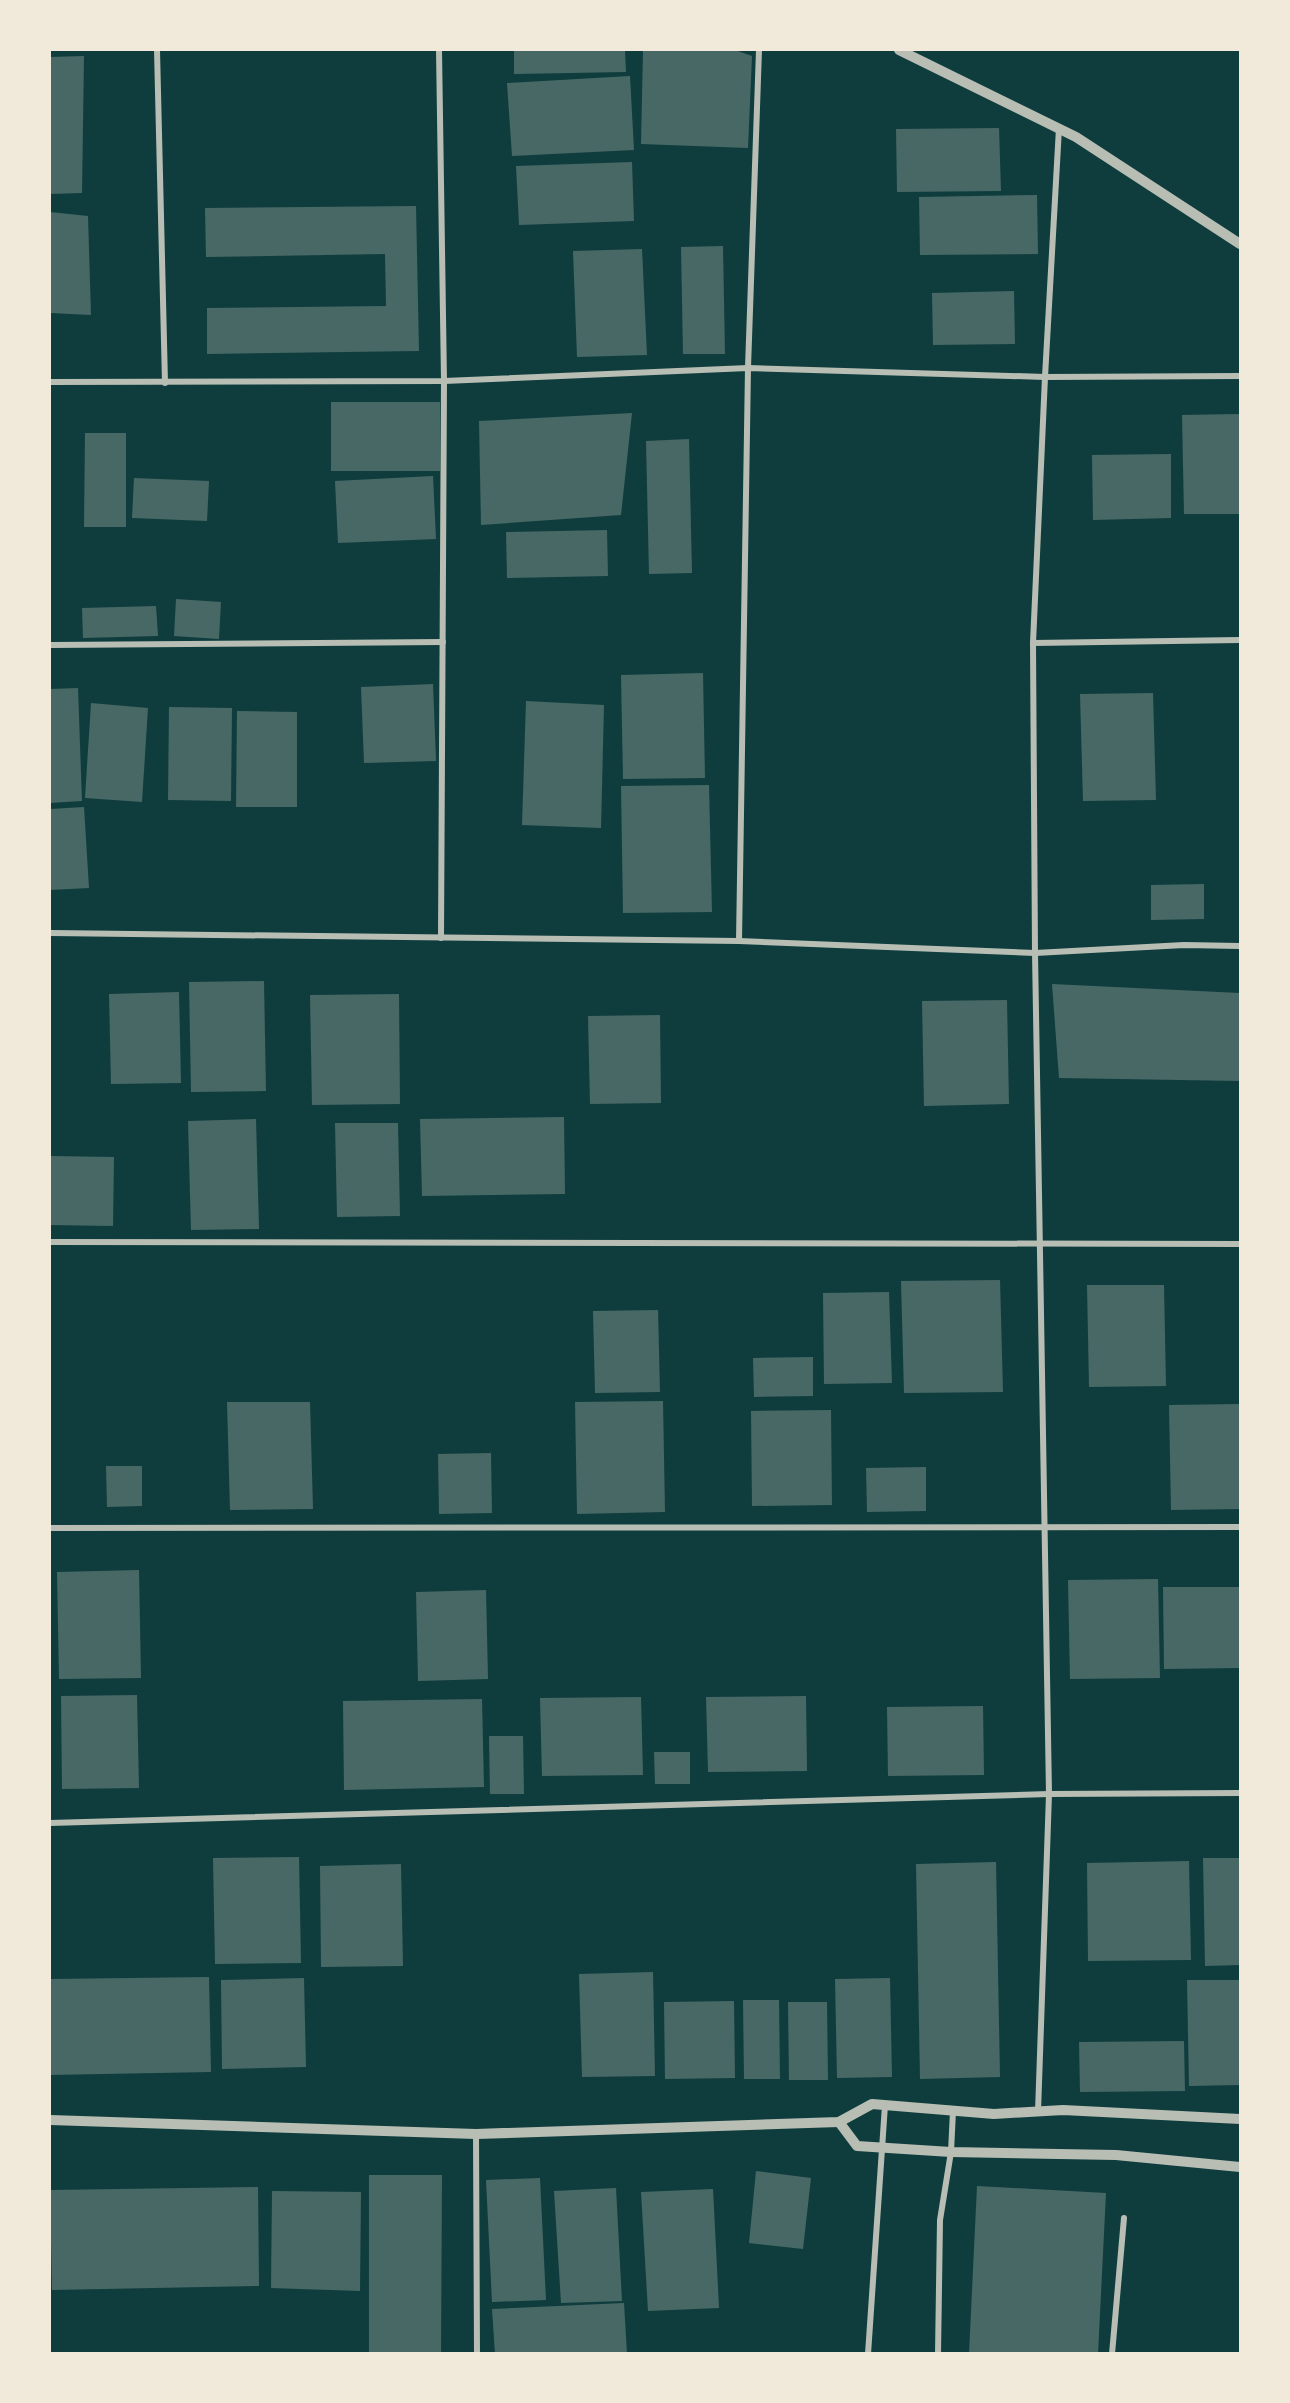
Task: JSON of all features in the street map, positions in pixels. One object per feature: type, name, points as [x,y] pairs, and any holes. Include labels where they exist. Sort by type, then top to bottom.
[{"type":"street","points":[[157,50],[165,383]]},
{"type":"street","points":[[439,50],[444,381],[441,938]]},
{"type":"street","points":[[739,941],[747,368],[759,50]]},
{"type":"street","points":[[899,50],[1059,127],[1240,244]]},
{"type":"street","points":[[1038,2112],[1044,2008],[1049,1794],[1035,953],[1033,643],[1059,127]]},
{"type":"street","points":[[50,382],[444,381],[747,368],[1045,377],[1240,376]]},
{"type":"street","points":[[1033,643],[1240,639]]},
{"type":"street","points":[[50,645],[443,642]]},
{"type":"street","points":[[50,933],[739,941],[1035,953],[1184,945],[1240,946]]},
{"type":"street","points":[[50,1242],[1240,1244]]},
{"type":"street","points":[[50,1528],[1240,1527]]},
{"type":"street","points":[[50,1823],[1049,1794],[1240,1792]]},
{"type":"street","points":[[50,2120],[476,2134],[839,2122],[872,2104],[994,2114],[1063,2110],[1240,2120]]},
{"type":"street","points":[[868,2354],[885,2105]]},
{"type":"street","points":[[938,2354],[940,2220],[951,2152],[953,2111]]},
{"type":"street","points":[[839,2122],[857,2146],[951,2152],[1116,2155],[1240,2167]]},
{"type":"street","points":[[476,2134],[477,2354]]},
{"type":"street","points":[[1112,2354],[1124,2218]]},
{"type":"building","points":[[514,50],[625,50],[626,72],[514,74]]},
{"type":"building","points":[[643,50],[735,50],[752,56],[748,148],[641,144]]},
{"type":"building","points":[[84,56],[82,193],[50,194],[50,57]]},
{"type":"building","points":[[630,76],[634,150],[512,156],[507,83]]},
{"type":"building","points":[[999,128],[1001,191],[897,192],[896,129]]},
{"type":"building","points":[[632,162],[634,221],[519,225],[516,166]]},
{"type":"building","points":[[1037,195],[1038,254],[920,255],[919,197]]},
{"type":"building","points":[[416,206],[419,351],[207,354],[207,308],[386,306],[385,254],[206,257],[205,208]]},
{"type":"building","points":[[50,212],[88,216],[91,315],[50,313]]},
{"type":"building","points":[[723,246],[725,354],[683,354],[681,247]]},
{"type":"building","points":[[642,249],[647,355],[577,357],[573,251]]},
{"type":"building","points":[[1014,291],[1015,344],[933,345],[932,293]]},
{"type":"building","points":[[331,402],[440,402],[440,471],[331,471]]},
{"type":"building","points":[[632,413],[621,515],[481,525],[479,421]]},
{"type":"building","points":[[1240,414],[1240,514],[1184,514],[1182,415]]},
{"type":"building","points":[[85,433],[126,433],[126,527],[84,527]]},
{"type":"building","points":[[689,439],[692,573],[649,574],[646,441]]},
{"type":"building","points":[[1171,454],[1171,518],[1093,520],[1092,455]]},
{"type":"building","points":[[433,476],[436,539],[338,543],[335,481]]},
{"type":"building","points":[[134,478],[209,481],[207,521],[132,518]]},
{"type":"building","points":[[607,530],[608,576],[507,578],[506,532]]},
{"type":"building","points":[[176,599],[221,602],[219,639],[174,636]]},
{"type":"building","points":[[156,606],[158,636],[83,638],[82,608]]},
{"type":"building","points":[[703,673],[705,778],[623,779],[621,675]]},
{"type":"building","points":[[433,684],[436,761],[364,763],[361,687]]},
{"type":"building","points":[[78,688],[82,801],[50,803],[50,689]]},
{"type":"building","points":[[1153,693],[1156,800],[1083,801],[1080,694]]},
{"type":"building","points":[[526,701],[604,705],[601,828],[522,825]]},
{"type":"building","points":[[91,703],[148,708],[142,802],[85,798]]},
{"type":"building","points":[[169,707],[232,708],[231,801],[168,800]]},
{"type":"building","points":[[237,711],[297,712],[297,807],[236,807]]},
{"type":"building","points":[[709,785],[712,912],[623,913],[621,786]]},
{"type":"building","points":[[84,807],[89,888],[50,890],[50,809]]},
{"type":"building","points":[[1204,884],[1204,919],[1151,920],[1151,885]]},
{"type":"building","points":[[264,981],[266,1091],[191,1092],[189,982]]},
{"type":"building","points":[[1052,984],[1240,993],[1240,1081],[1059,1078]]},
{"type":"building","points":[[179,992],[181,1083],[111,1084],[109,994]]},
{"type":"building","points":[[399,994],[400,1104],[312,1105],[310,995]]},
{"type":"building","points":[[1007,1000],[1009,1104],[924,1106],[922,1001]]},
{"type":"building","points":[[660,1015],[661,1103],[590,1104],[588,1016]]},
{"type":"building","points":[[564,1117],[565,1194],[422,1196],[420,1119]]},
{"type":"building","points":[[256,1119],[259,1229],[191,1230],[188,1121]]},
{"type":"building","points":[[335,1123],[398,1123],[400,1216],[337,1217]]},
{"type":"building","points":[[50,1156],[114,1157],[113,1226],[50,1225]]},
{"type":"building","points":[[1000,1280],[1003,1392],[904,1393],[901,1281]]},
{"type":"building","points":[[1087,1285],[1164,1285],[1166,1386],[1089,1387]]},
{"type":"building","points":[[889,1292],[892,1383],[824,1384],[823,1293]]},
{"type":"building","points":[[658,1310],[660,1392],[595,1393],[593,1311]]},
{"type":"building","points":[[813,1357],[813,1396],[754,1397],[753,1358]]},
{"type":"building","points":[[663,1401],[665,1512],[577,1514],[575,1402]]},
{"type":"building","points":[[227,1402],[310,1402],[313,1509],[230,1510]]},
{"type":"building","points":[[1240,1404],[1240,1509],[1171,1510],[1169,1405]]},
{"type":"building","points":[[831,1410],[832,1505],[752,1506],[751,1411]]},
{"type":"building","points":[[491,1453],[492,1513],[439,1514],[438,1454]]},
{"type":"building","points":[[106,1466],[142,1466],[142,1506],[107,1507]]},
{"type":"building","points":[[926,1467],[926,1511],[867,1512],[866,1468]]},
{"type":"building","points":[[139,1570],[141,1678],[59,1679],[57,1572]]},
{"type":"building","points":[[1158,1579],[1160,1678],[1070,1679],[1068,1580]]},
{"type":"building","points":[[1163,1587],[1240,1587],[1240,1668],[1164,1669]]},
{"type":"building","points":[[486,1590],[488,1679],[418,1681],[416,1592]]},
{"type":"building","points":[[137,1695],[139,1788],[62,1789],[61,1696]]},
{"type":"building","points":[[806,1696],[807,1771],[708,1772],[706,1697]]},
{"type":"building","points":[[641,1697],[643,1775],[542,1776],[540,1698]]},
{"type":"building","points":[[482,1699],[484,1787],[344,1790],[343,1701]]},
{"type":"building","points":[[983,1706],[984,1775],[888,1776],[887,1707]]},
{"type":"building","points":[[489,1736],[523,1736],[524,1794],[490,1794]]},
{"type":"building","points":[[654,1752],[690,1752],[690,1784],[655,1784]]},
{"type":"building","points":[[299,1857],[301,1963],[215,1964],[213,1858]]},
{"type":"building","points":[[1203,1858],[1240,1858],[1240,1965],[1205,1966]]},
{"type":"building","points":[[1189,1861],[1191,1960],[1088,1961],[1087,1863]]},
{"type":"building","points":[[996,1862],[1000,2077],[920,2079],[916,1864]]},
{"type":"building","points":[[401,1864],[403,1966],[321,1967],[320,1866]]},
{"type":"building","points":[[653,1972],[655,2076],[582,2077],[579,1974]]},
{"type":"building","points":[[209,1977],[211,2072],[50,2075],[50,1979]]},
{"type":"building","points":[[304,1978],[306,2067],[222,2069],[221,1980]]},
{"type":"building","points":[[890,1978],[892,2077],[837,2078],[835,1979]]},
{"type":"building","points":[[1187,1980],[1240,1980],[1240,2085],[1189,2086]]},
{"type":"building","points":[[743,2000],[779,2000],[780,2079],[744,2079]]},
{"type":"building","points":[[734,2001],[735,2078],[665,2079],[664,2002]]},
{"type":"building","points":[[788,2002],[827,2002],[828,2080],[789,2080]]},
{"type":"building","points":[[1184,2041],[1185,2091],[1080,2092],[1079,2042]]},
{"type":"building","points":[[756,2171],[811,2178],[803,2249],[749,2243]]},
{"type":"building","points":[[369,2175],[442,2175],[441,2354],[369,2354]]},
{"type":"building","points":[[540,2178],[546,2300],[492,2302],[486,2180]]},
{"type":"building","points":[[977,2186],[1106,2193],[1098,2354],[969,2354]]},
{"type":"building","points":[[258,2187],[259,2286],[52,2290],[50,2190]]},
{"type":"building","points":[[616,2188],[622,2301],[561,2303],[554,2191]]},
{"type":"building","points":[[713,2189],[719,2308],[648,2311],[641,2192]]},
{"type":"building","points":[[272,2191],[361,2192],[360,2291],[271,2288]]},
{"type":"building","points":[[624,2303],[627,2354],[495,2354],[492,2309]]}]
